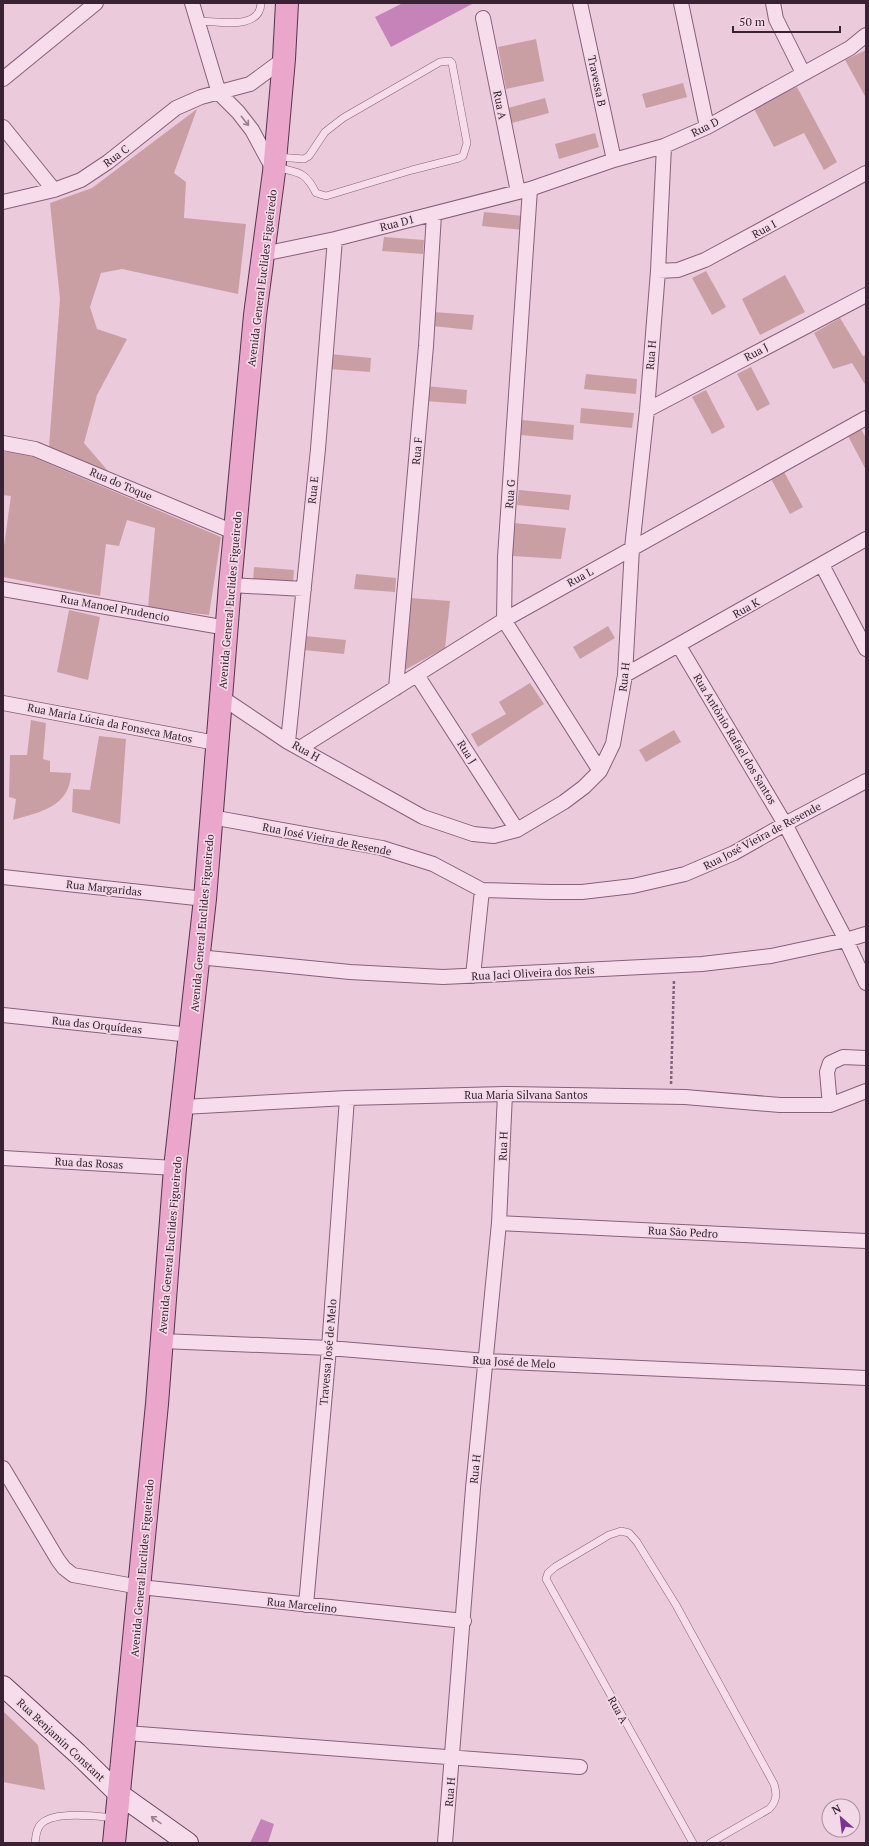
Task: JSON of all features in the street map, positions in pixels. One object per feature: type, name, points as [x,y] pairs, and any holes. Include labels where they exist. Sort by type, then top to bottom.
[{"type":"main road","name":"Avenida General Euclides Figueiredo","points":[[114,1843],[140,1587],[176,1168],[205,899],[216,743],[255,315],[274,165],[284,59],[287,3]]},
{"type":"street","points":[[3,79],[96,3]]},
{"type":"street","points":[[192,3],[219,92],[238,112],[252,130],[274,165]]},
{"type":"street","name":"Travessa B","points":[[580,3],[614,160]]},
{"type":"street","points":[[681,3],[707,127]]},
{"type":"street","points":[[773,3],[776,19],[803,73]]},
{"type":"street","name":"Rua A","points":[[483,18],[524,190]]},
{"type":"street","name":"Rua D","points":[[524,190],[614,160],[664,146],[707,127],[850,48],[866,35]]},
{"type":"street","name":"Rua C","points":[[3,202],[54,190],[81,180],[93,173],[176,108],[201,97],[254,82],[284,59]]},
{"type":"street","points":[[3,127],[54,190]]},
{"type":"street","name":"Rua H","points":[[221,697],[294,745],[423,817],[473,834],[485,836],[506,834],[517,830],[564,802],[584,787],[600,771],[613,744],[625,675],[632,548],[647,410],[658,271],[664,146]]},
{"type":"street","name":"Rua I","points":[[658,271],[678,270],[705,260],[866,173]]},
{"type":"street","name":"Rua D1","points":[[263,254],[335,239],[524,190]]},
{"type":"street","name":"Rua G","points":[[504,620],[505,557],[524,190]]},
{"type":"street","name":"Rua F","points":[[396,688],[426,346],[434,214]]},
{"type":"street","name":"Rua E","points":[[294,745],[304,589],[318,449],[335,239]]},
{"type":"street","name":"Rua J","points":[[647,410],[866,294]]},
{"type":"street","name":"Rua L","points":[[294,745],[396,688],[504,620],[866,418]]},
{"type":"street","name":"Rua do Toque","points":[[3,443],[36,449],[236,533]]},
{"type":"street","name":"Rua K","points":[[625,675],[679,646],[866,539]]},
{"type":"street","points":[[822,565],[866,649]]},
{"type":"street","points":[[230,585],[304,589]]},
{"type":"street","name":"Rua Manoel Prudencio","points":[[3,589],[227,628]]},
{"type":"street","points":[[504,620],[600,771]]},
{"type":"street","name":"Rua Antônio Rafael dos Santos","points":[[679,646],[785,824],[846,940],[866,983]]},
{"type":"street","name":"Rua J","points":[[417,675],[517,830]]},
{"type":"street","name":"Rua Maria Lúcia da Fonseca Matos","points":[[3,703],[216,743]]},
{"type":"street","name":"Rua José Vieira de Resende","points":[[211,817],[382,848],[432,864],[482,890],[582,892],[660,881],[685,874],[716,862],[866,782]]},
{"type":"street","name":"Rua Margaridas","points":[[3,877],[205,899]]},
{"type":"street","points":[[473,976],[482,890]]},
{"type":"street","name":"Rua Jaci Oliveira dos Reis","points":[[198,957],[350,972],[443,977],[473,976],[675,966],[771,956],[846,940],[866,934]]},
{"type":"street","name":"Rua das Orquídeas","points":[[3,1015],[191,1035]]},
{"type":"street","points":[[830,1105],[827,1072],[830,1063],[843,1057],[866,1058]]},
{"type":"street","name":"Rua Maria Silvana Santos","points":[[183,1107],[347,1098],[505,1094],[670,1097],[780,1105],[830,1105],[866,1091]]},
{"type":"street","name":"Rua H","points":[[445,1843],[464,1621],[473,1488],[500,1223],[505,1094]]},
{"type":"street","name":"Travessa José de Melo","points":[[306,1605],[329,1348],[347,1098]]},
{"type":"street","name":"Rua das Rosas","points":[[3,1158],[176,1168]]},
{"type":"street","name":"Rua São Pedro","points":[[500,1223],[866,1242]]},
{"type":"street","name":"Rua José de Melo","points":[[162,1341],[329,1348],[486,1361],[866,1378]]},
{"type":"street","name":"Rua Marcelino","points":[[3,1468],[64,1568],[73,1575],[140,1587],[464,1621]]},
{"type":"street","name":"Rua Benjamin Constant","points":[[3,1686],[78,1753],[119,1794],[188,1843]]},
{"type":"street","points":[[126,1733],[580,1767]]},
{"type":"lane","points":[[198,21],[244,22],[252,20],[261,11],[261,3]]},
{"type":"lane","points":[[450,61],[452,63],[467,143],[463,156],[326,196],[316,193],[308,178],[304,175],[274,165],[304,159],[309,156],[325,132],[343,118],[440,62],[450,61]]},
{"type":"lane","name":"Rua A","points":[[693,1843],[547,1582],[546,1576],[556,1567],[609,1534],[621,1531],[632,1534],[676,1605],[774,1784],[777,1796],[774,1804],[769,1809],[710,1843]]},
{"type":"lane","points":[[35,1843],[36,1830],[48,1819],[65,1816],[117,1818]]},
{"type":"path","points":[[670,1097],[675,966]]},
{"type":"shaded area","points":[[536,39],[544,81],[506,89],[498,47]]},
{"type":"shaded area","points":[[866,50],[866,96],[865,96],[845,60]]},
{"type":"shaded area","points":[[683,83],[687,97],[646,108],[642,94]]},
{"type":"shaded area","points":[[797,87],[837,162],[824,170],[804,133],[774,147],[753,107]]},
{"type":"shaded area","points":[[545,98],[549,113],[508,124],[504,109]]},
{"type":"shaded area","points":[[197,109],[174,173],[186,182],[184,218],[246,224],[238,294],[122,269],[101,273],[90,307],[97,329],[127,339],[97,395],[84,443],[108,471],[49,447],[60,299],[50,203],[92,188]]},
{"type":"shaded area","points":[[595,133],[599,147],[559,159],[555,144]]},
{"type":"shaded area","points":[[484,212],[524,216],[523,230],[482,226]]},
{"type":"shaded area","points":[[384,237],[424,240],[423,254],[382,251]]},
{"type":"shaded area","points":[[706,271],[726,307],[712,315],[692,278]]},
{"type":"shaded area","points":[[785,275],[805,312],[760,335],[742,299]]},
{"type":"shaded area","points":[[433,312],[474,315],[472,330],[432,326]]},
{"type":"shaded area","points":[[840,318],[863,356],[866,355],[866,386],[852,363],[833,369],[814,333]]},
{"type":"shaded area","points":[[330,354],[371,358],[370,372],[329,369]]},
{"type":"shaded area","points":[[751,367],[770,404],[757,411],[737,374]]},
{"type":"shaded area","points":[[586,374],[637,379],[636,394],[584,389]]},
{"type":"shaded area","points":[[426,386],[467,390],[466,404],[425,401]]},
{"type":"shaded area","points":[[706,390],[725,427],[712,434],[692,397]]},
{"type":"shaded area","points":[[581,408],[634,413],[632,428],[580,423]]},
{"type":"shaded area","points":[[522,420],[574,425],[573,440],[521,435]]},
{"type":"shaded area","points":[[861,429],[866,438],[866,470],[848,436]]},
{"type":"shaded area","points":[[3,452],[21,452],[221,537],[209,615],[148,608],[155,528],[127,520],[119,546],[106,544],[100,596],[3,577],[3,553],[11,496],[3,495]]},
{"type":"shaded area","points":[[783,470],[803,507],[790,514],[770,477]]},
{"type":"shaded area","points":[[519,490],[571,495],[569,510],[517,505]]},
{"type":"shaded area","points":[[514,523],[566,528],[561,559],[512,556]]},
{"type":"shaded area","points":[[254,567],[294,570],[293,584],[253,581]]},
{"type":"shaded area","points":[[356,574],[396,578],[395,592],[354,589]]},
{"type":"shaded area","points":[[410,598],[450,601],[445,648],[401,672]]},
{"type":"shaded area","points":[[69,610],[100,617],[88,680],[57,672]]},
{"type":"shaded area","points":[[608,626],[615,638],[580,659],[573,647]]},
{"type":"shaded area","points":[[305,636],[346,640],[344,654],[304,650]]},
{"type":"shaded area","points":[[530,683],[544,704],[478,747],[471,734],[506,714],[499,702]]},
{"type":"shaded area","points":[[31,720],[46,723],[43,759],[50,761],[50,772],[71,773],[65,794],[59,801],[43,811],[13,820],[16,799],[9,797],[10,755],[27,755]]},
{"type":"shaded area","points":[[674,730],[681,742],[646,762],[639,750]]},
{"type":"shaded area","points":[[99,736],[126,739],[120,824],[72,812],[73,789],[90,790]]},
{"type":"shaded area","points":[[3,1711],[38,1745],[45,1790],[3,1782]]},
{"type":"building","points":[[403,3],[474,3],[391,47],[375,17]]},
{"type":"building","points":[[261,1819],[274,1824],[268,1843],[250,1843]]}]
